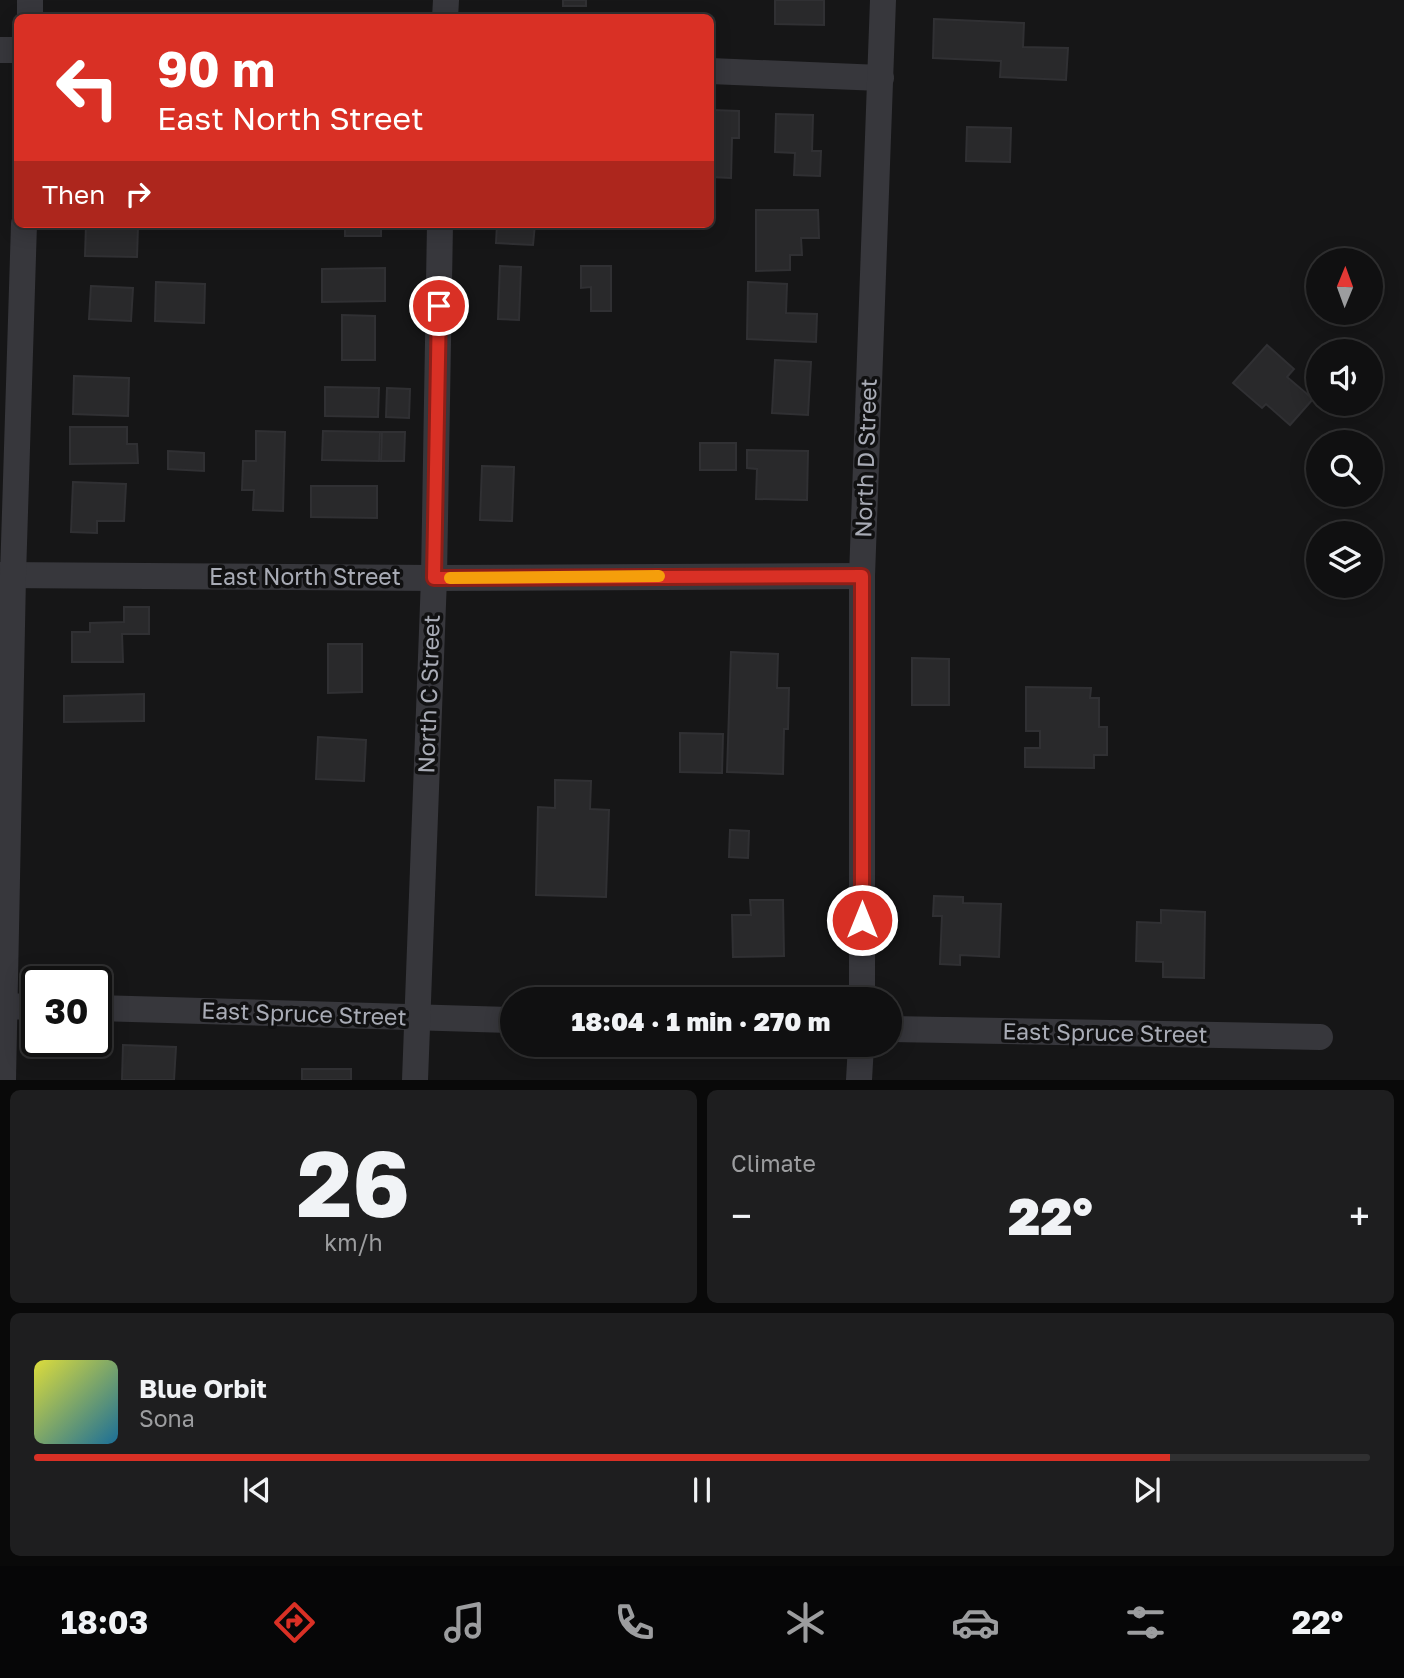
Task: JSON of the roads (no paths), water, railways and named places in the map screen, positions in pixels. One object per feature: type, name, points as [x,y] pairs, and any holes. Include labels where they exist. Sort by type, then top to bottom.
[{"type":"street","name":"North D Street","points":[[862,987],[862,576],[883,0]]},
{"type":"street","points":[[714,71],[881,78]]},
{"type":"street","points":[[3,1080],[7,575],[24,228]]},
{"type":"street","name":"North C Street","points":[[415,1080],[434,578],[440,228]]},
{"type":"street","name":"East North Street","points":[[7,575],[434,578],[862,576]]},
{"type":"street","points":[[2,1006],[21,1007]]},
{"type":"street","name":"East Spruce Street","points":[[112,1008],[500,1020]]},
{"type":"street","name":"East Spruce Street","points":[[902,1030],[1320,1037]]},
{"type":"street","points":[[859,1080],[860,1057]]}]
